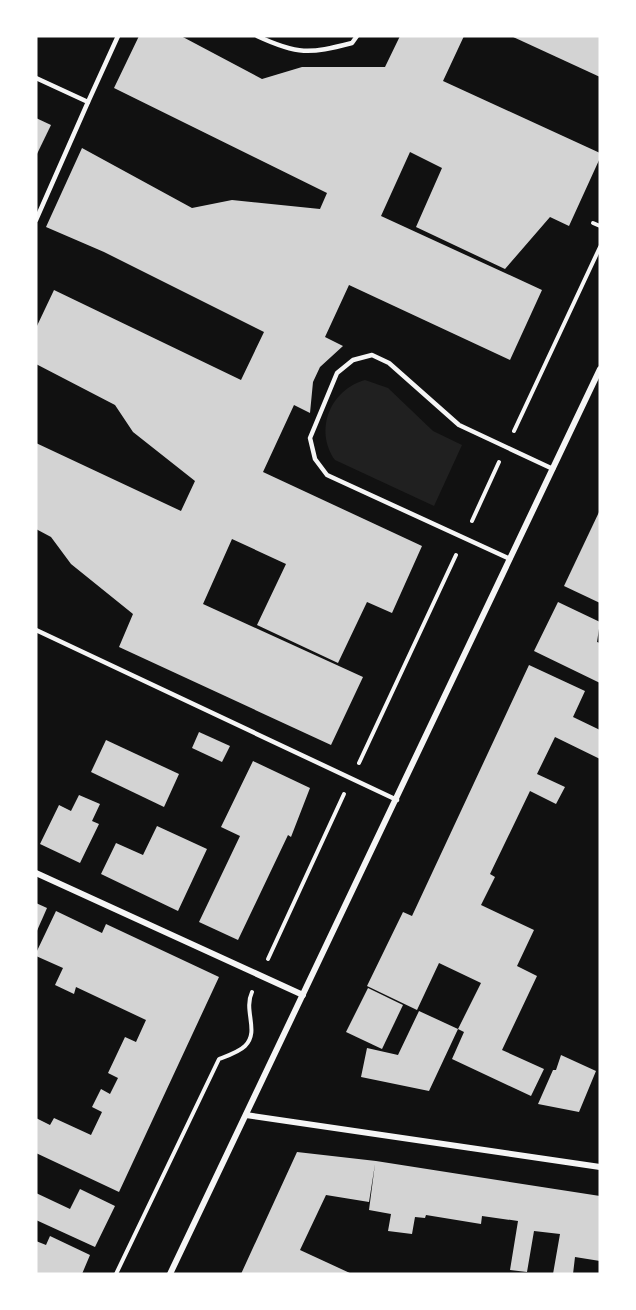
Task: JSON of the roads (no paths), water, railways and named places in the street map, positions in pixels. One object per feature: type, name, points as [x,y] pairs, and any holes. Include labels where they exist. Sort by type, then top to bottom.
[{"type":"street","points":[[170,1274],[398,800],[600,369]]},
{"type":"street","points":[[36,873],[303,995]]},
{"type":"street","points":[[246,1115],[600,1167]]},
{"type":"lane","points":[[36,220],[118,36]]},
{"type":"lane","points":[[257,36],[287,50],[316,52],[352,43],[357,36]]},
{"type":"lane","points":[[36,78],[88,102]]},
{"type":"lane","points":[[510,560],[327,476],[315,459],[310,438],[337,373],[353,360],[372,355],[389,363],[459,425],[553,469]]},
{"type":"lane","points":[[36,630],[398,800]]}]
